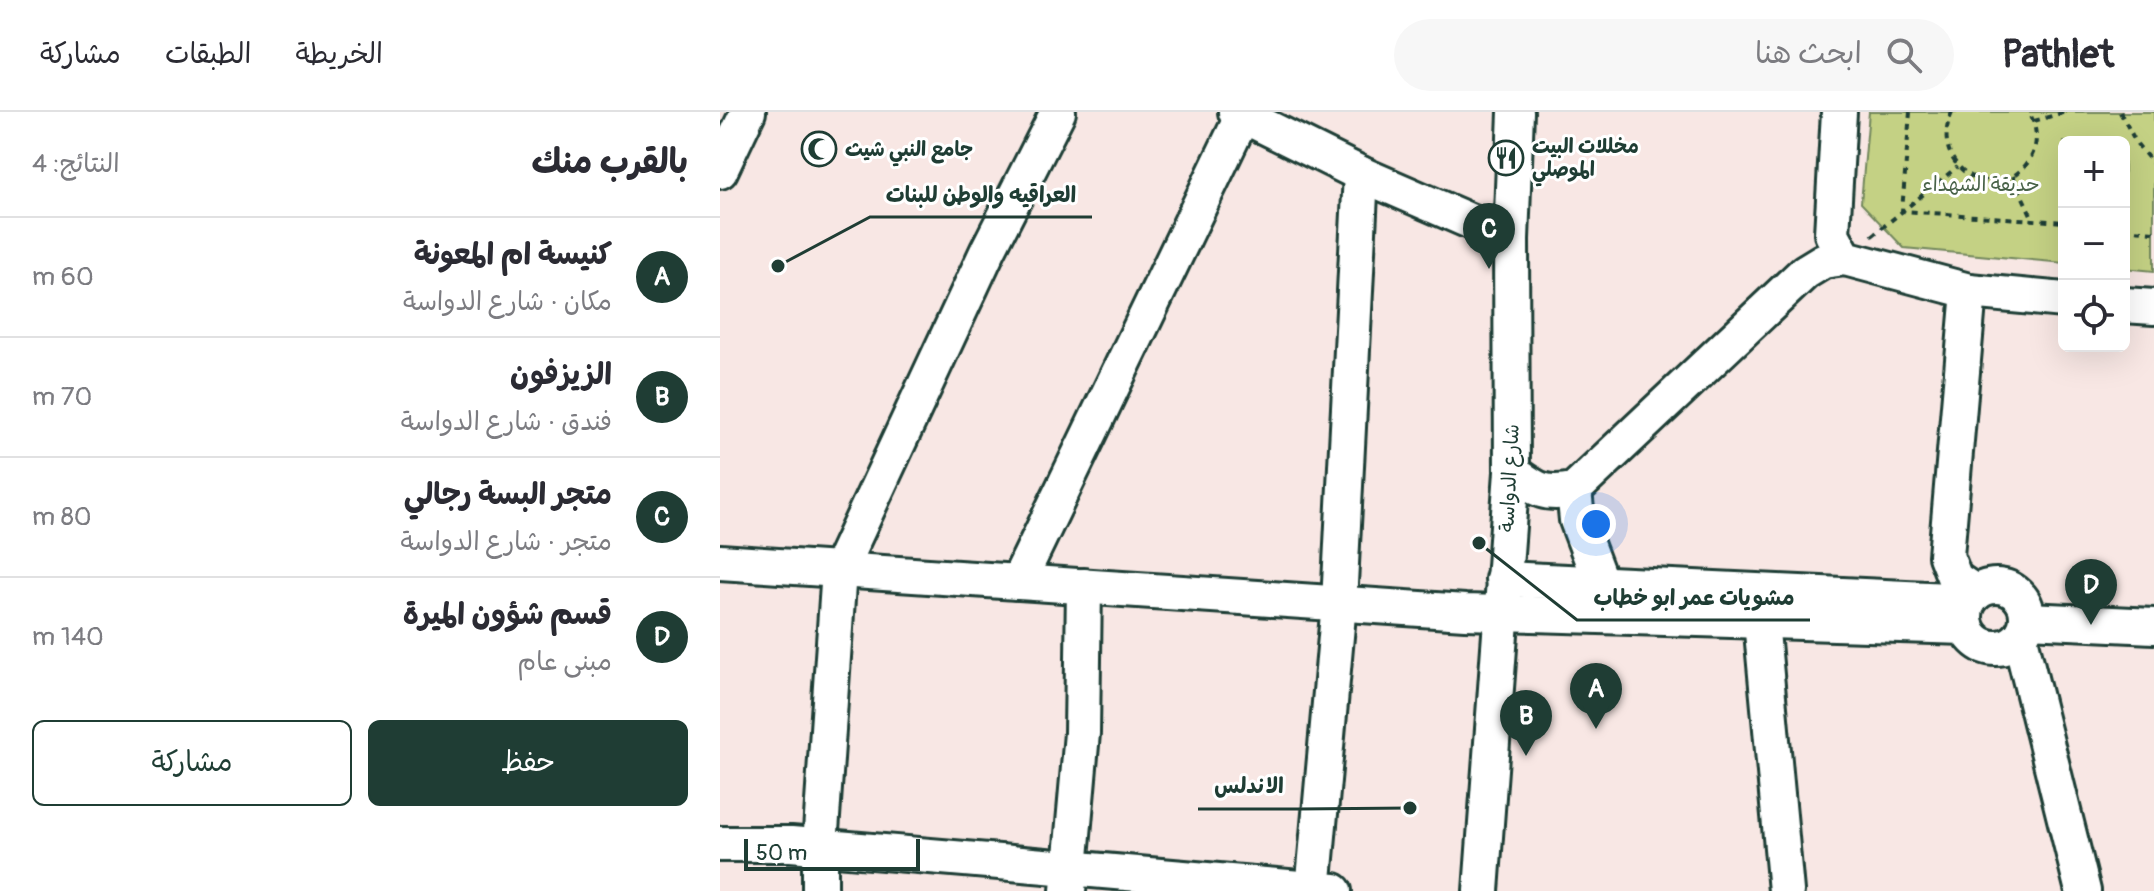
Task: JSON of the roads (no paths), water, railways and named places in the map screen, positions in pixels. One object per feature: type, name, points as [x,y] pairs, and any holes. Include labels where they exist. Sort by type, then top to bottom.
[{"type":"street","points":[[720,171],[748,112]]},
{"type":"street","points":[[820,891],[820,846],[839,570],[988,250],[1058,112]]},
{"type":"street","name":"شارع الدواسة","points":[[1487,890],[1500,613],[1512,472],[1511,239],[1516,112]]},
{"type":"street","points":[[1839,112],[1832,234],[1845,258]]},
{"type":"street","points":[[1018,582],[1240,114],[1361,174],[1511,239]]},
{"type":"street","points":[[720,844],[820,846],[1068,879],[1320,890],[1339,603],[1361,174]]},
{"type":"street","points":[[1512,472],[1539,491],[1557,493],[1574,490],[1805,272],[1823,261],[1845,258],[1969,291],[2058,299]]},
{"type":"street","points":[[1969,291],[1946,556],[1970,607],[1971,637],[1990,648],[2001,649],[2024,629],[2154,626]]},
{"type":"street","points":[[2130,305],[2154,307]]},
{"type":"street","points":[[1574,490],[1577,520],[1601,584]]},
{"type":"street","points":[[720,562],[1500,613],[1761,621],[1970,607],[1992,586],[2010,589],[2023,602],[2024,629],[2083,891]]},
{"type":"street","points":[[1503,579],[1970,607]]},
{"type":"street","points":[[1068,879],[1082,733],[1084,586]]},
{"type":"street","points":[[1761,621],[1786,891]]},
{"type":"place","name":"جامع النبي شيث","points":[[819,149]]},
{"type":"place","name":"مخللات البيت الموصلي","points":[[1506,158]]},
{"type":"place","name":"العراقيه والوطن للبنات","points":[[778,266]]},
{"type":"place","name":"متجر البسة رجالي","points":[[1489,269]]},
{"type":"place","name":"مشويات عمر ابو خطاب","points":[[1479,543]]},
{"type":"place","name":"قسم شؤون الميرة","points":[[2091,625]]},
{"type":"place","name":"كنيسة ام المعونة","points":[[1596,729]]},
{"type":"place","name":"الزيزفون","points":[[1526,756]]},
{"type":"place","name":"الاندلس","points":[[1410,808]]},
{"type":"park label","name":"حديقة الشهداء","points":[[1981,184]]}]
